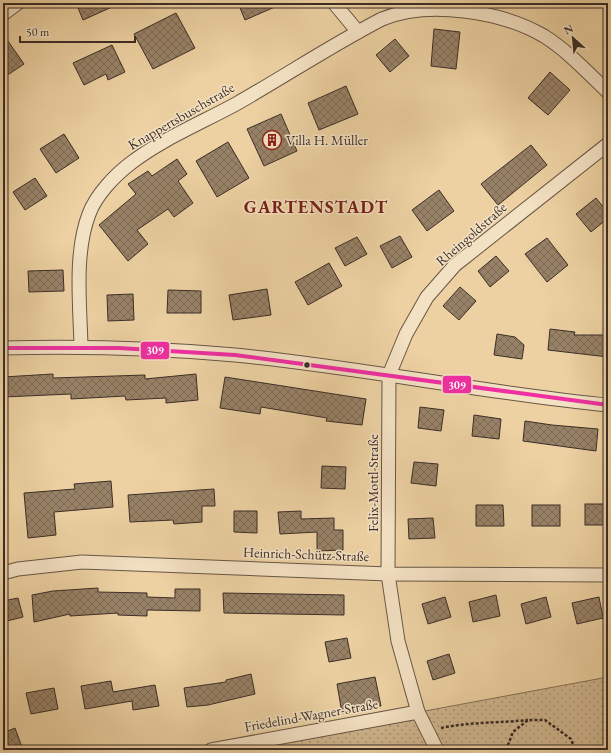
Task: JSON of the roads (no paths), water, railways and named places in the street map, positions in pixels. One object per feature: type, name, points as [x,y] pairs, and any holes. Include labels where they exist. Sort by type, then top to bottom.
[{"type":"street","points":[[3,14],[18,3]]},
{"type":"street","points":[[334,3],[358,32]]},
{"type":"street","name":"Knappertsbuschstraße","points":[[81,346],[79,282],[81,248],[89,214],[110,181],[131,163],[153,148],[236,104],[358,32],[396,13],[410,10],[446,10],[509,20],[527,27],[554,44],[608,92]]},
{"type":"street","name":"Rheingoldstraße","points":[[389,375],[406,334],[427,297],[455,265],[608,144]]},
{"type":"street","points":[[3,348],[81,346],[235,355],[389,375],[553,400],[608,405]]},
{"type":"street","name":"Felix-Mottl-Straße","points":[[389,375],[388,574],[398,641],[418,712],[436,750]]},
{"type":"street","name":"Heinrich-Schütz-Straße","points":[[3,573],[18,569],[82,562],[388,574],[608,575]]},
{"type":"street","name":"Friedelind-Wagner-Straße","points":[[211,750],[418,712]]},
{"type":"place","name":"Villa H. Müller","points":[[272,140]]},
{"type":"district","name":"GARTENSTADT","points":[[316,206]]}]
